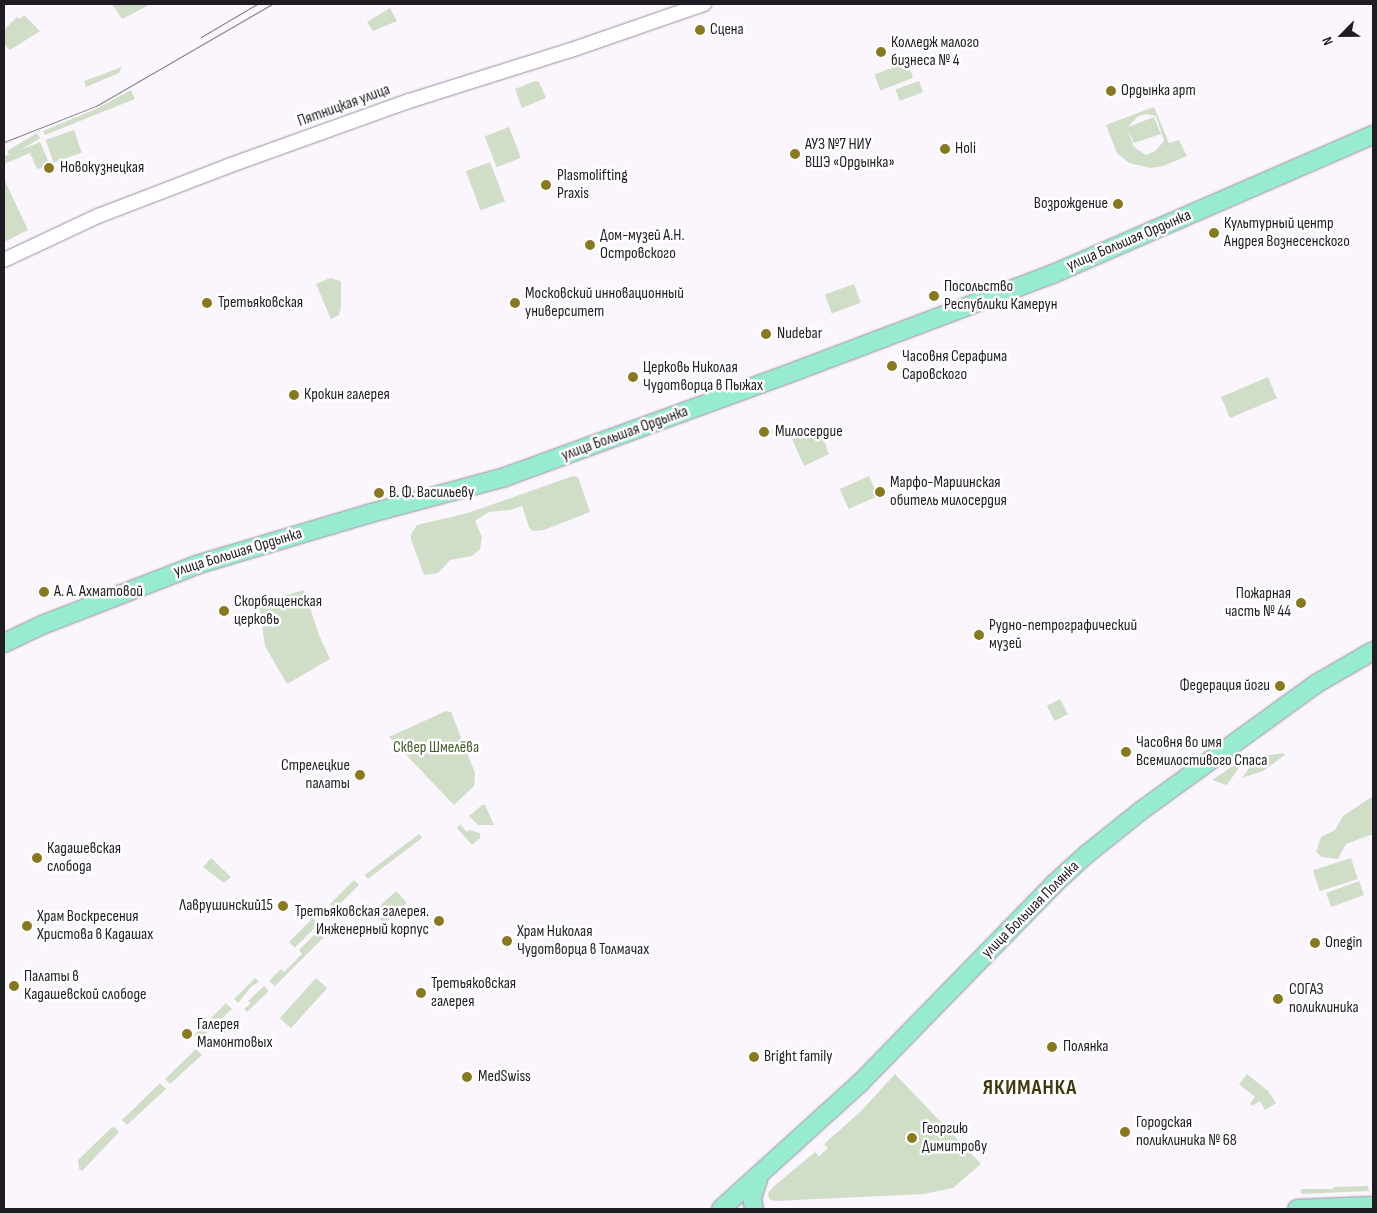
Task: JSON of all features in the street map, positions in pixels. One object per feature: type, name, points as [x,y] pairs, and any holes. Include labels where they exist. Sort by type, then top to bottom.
[{"type":"main road","name":"улица Большая Ордынка","points":[[4,642],[42,624],[199,564],[377,512],[505,478],[788,374],[1053,274],[1373,134]]},
{"type":"main road","name":"улица Большая Полянка","points":[[721,1209],[860,1083],[1054,884],[1087,854],[1142,810],[1316,684],[1373,651]]},
{"type":"main road","points":[[754,1209],[752,1198],[754,1186],[761,1172]]},
{"type":"main road","points":[[1297,1209],[1373,1206]]},
{"type":"street","name":"Пятницкая улица","points":[[4,260],[98,216],[228,166],[409,101],[568,51],[704,4]]},
{"type":"green space","points":[[112,4],[151,4],[122,19]]},
{"type":"green space","points":[[390,8],[397,21],[373,31],[367,22]]},
{"type":"green space","points":[[24,15],[40,31],[10,50],[4,44],[4,30],[17,17],[20,19]]},
{"type":"green space","points":[[907,62],[913,78],[880,90],[874,75]]},
{"type":"green space","points":[[122,67],[119,73],[86,87],[84,81]]},
{"type":"green space","points":[[535,81],[539,82],[546,98],[522,108],[515,89]]},
{"type":"green space","points":[[919,81],[923,92],[900,101],[896,90]]},
{"type":"green space","points":[[131,90],[135,99],[45,135],[43,131],[96,109]]},
{"type":"green space","points":[[1154,107],[1169,143],[1179,140],[1187,156],[1163,166],[1151,168],[1129,163],[1117,153],[1106,125]],"holes":[[[1147,114],[1156,116],[1164,141],[1155,151],[1146,155],[1134,147],[1127,128],[1134,143],[1161,134],[1154,117],[1128,127],[1138,116]]]},
{"type":"green space","points":[[509,127],[521,158],[497,167],[485,136]]},
{"type":"green space","points":[[74,130],[82,153],[53,162],[46,140]]},
{"type":"green space","points":[[37,133],[40,138],[10,156],[7,151]]},
{"type":"green space","points":[[40,142],[50,165],[37,169],[30,153],[4,164],[5,156]]},
{"type":"green space","points":[[490,162],[505,201],[481,211],[466,171]]},
{"type":"green space","points":[[4,179],[28,230],[4,242]]},
{"type":"green space","points":[[330,278],[341,281],[341,307],[339,315],[331,319],[316,284]]},
{"type":"green space","points":[[854,284],[861,303],[832,313],[825,295]]},
{"type":"green space","points":[[1268,377],[1277,398],[1230,418],[1221,397]]},
{"type":"green space","points":[[815,428],[820,430],[829,454],[804,466],[792,439]]},
{"type":"green space","points":[[573,476],[578,477],[590,512],[544,530],[533,531],[529,527],[522,506],[511,510],[489,512],[475,521],[482,537],[480,549],[472,556],[450,560],[438,573],[424,575],[411,539],[411,534],[417,525],[468,513]]},
{"type":"green space","points":[[869,476],[878,496],[849,509],[840,489]]},
{"type":"green space","points":[[304,590],[319,635],[330,659],[287,684],[265,646],[259,603]]},
{"type":"green space","points":[[1060,699],[1068,714],[1055,721],[1047,706]]},
{"type":"green space","name":"Сквер Шмелёва","points":[[446,711],[451,712],[475,773],[474,786],[454,805],[389,737]]},
{"type":"green space","points":[[1283,753],[1285,755],[1263,771],[1242,778],[1257,757]]},
{"type":"green space","points":[[1239,762],[1242,763],[1227,785],[1212,780]]},
{"type":"green space","points":[[1373,796],[1373,834],[1346,844],[1338,859],[1322,857],[1316,852],[1321,837],[1335,830],[1343,816]]},
{"type":"green space","points":[[482,805],[485,805],[494,825],[478,825],[469,816]]},
{"type":"green space","points":[[460,824],[467,832],[469,830],[480,833],[480,838],[472,845],[457,828]]},
{"type":"green space","points":[[419,834],[422,838],[368,879],[365,875]]},
{"type":"green space","points":[[211,858],[231,877],[224,883],[203,867]]},
{"type":"green space","points":[[1351,858],[1358,879],[1320,891],[1313,870]]},
{"type":"green space","points":[[354,880],[359,885],[335,909],[330,904]]},
{"type":"green space","points":[[1359,881],[1364,895],[1331,907],[1326,893]]},
{"type":"green space","points":[[396,891],[407,903],[384,924],[373,912]]},
{"type":"green space","points":[[313,918],[319,924],[295,948],[289,942]]},
{"type":"green space","points":[[318,931],[324,937],[275,986],[269,981],[281,969],[284,972],[302,954],[299,950]]},
{"type":"green space","points":[[255,978],[259,982],[252,986],[238,1003],[234,999]]},
{"type":"green space","points":[[316,978],[327,988],[291,1028],[280,1018]]},
{"type":"green space","points":[[264,986],[269,991],[247,1012],[244,1009],[251,1003],[248,1001]]},
{"type":"green space","points":[[226,1003],[232,1009],[199,1040],[194,1035]]},
{"type":"green space","points":[[196,1049],[202,1055],[170,1084],[165,1079]]},
{"type":"green space","points":[[895,1074],[981,1164],[953,1188],[923,1194],[776,1201],[769,1199],[768,1193],[773,1187],[815,1152],[819,1156],[828,1148],[824,1144],[861,1111]]},
{"type":"green space","points":[[1247,1074],[1268,1091],[1276,1103],[1265,1110],[1260,1101],[1252,1106],[1250,1103],[1255,1097],[1239,1084]]},
{"type":"green space","points":[[160,1083],[166,1089],[127,1125],[122,1120]]},
{"type":"green space","points":[[114,1127],[119,1132],[82,1171],[79,1169],[78,1160]]},
{"type":"green space","points":[[1368,1186],[1369,1191],[1301,1194],[1301,1189]]},
{"type":"tram line","points":[[201,37],[257,4]]},
{"type":"tram line","points":[[4,142],[96,106],[272,4]]},
{"type":"place","name":"Сцена","points":[[700,30]]},
{"type":"place","name":"Колледж малого бизнеса № 4","points":[[881,52]]},
{"type":"place","name":"Ордынка арт","points":[[1111,91]]},
{"type":"place","name":"Holi","points":[[945,149]]},
{"type":"place","name":"АУЗ №7 НИУ ВШЭ «Ордынка»","points":[[795,154]]},
{"type":"place","name":"Новокузнецкая","points":[[49,168]]},
{"type":"place","name":"Plasmolifting Praxis","points":[[546,185]]},
{"type":"place","name":"Возрождение","points":[[1118,204]]},
{"type":"place","name":"Культурный центр Андрея Вознесенского","points":[[1214,233]]},
{"type":"place","name":"Дом-музей А.Н. Островского","points":[[590,245]]},
{"type":"place","name":"Посольство Республики Камерун","points":[[934,296]]},
{"type":"place","name":"Третьяковская","points":[[207,303]]},
{"type":"place","name":"Московский инновационный университет","points":[[515,303]]},
{"type":"place","name":"Nudebar","points":[[766,334]]},
{"type":"place","name":"Часовня Серафима Саровского","points":[[892,366]]},
{"type":"place","name":"Церковь Николая Чудотворца в Пыжах","points":[[633,377]]},
{"type":"place","name":"Крокин галерея","points":[[294,395]]},
{"type":"place","name":"Милосердие","points":[[764,432]]},
{"type":"place","name":"Марфо-Мариинская обитель милосердия","points":[[880,492]]},
{"type":"place","name":"В. Ф. Васильеву","points":[[379,493]]},
{"type":"place","name":"А. А. Ахматовой","points":[[44,592]]},
{"type":"place","name":"Пожарная часть № 44","points":[[1301,603]]},
{"type":"place","name":"Скорбященская церковь","points":[[224,611]]},
{"type":"place","name":"Рудно-петрографический музей","points":[[979,635]]},
{"type":"place","name":"Федерация йоги","points":[[1280,686]]},
{"type":"place","name":"Часовня во имя Всемилостивого Спаса","points":[[1126,752]]},
{"type":"place","name":"Стрелецкие палаты","points":[[360,775]]},
{"type":"place","name":"Кадашевская слобода","points":[[37,858]]},
{"type":"place","name":"Лаврушинский15","points":[[283,906]]},
{"type":"place","name":"Третьяковская галерея. Инженерный корпус","points":[[439,921]]},
{"type":"place","name":"Храм Воскресения Христова в Кадашах","points":[[27,926]]},
{"type":"place","name":"Храм Николая Чудотворца в Толмачах","points":[[507,941]]},
{"type":"place","name":"Onegin","points":[[1315,943]]},
{"type":"place","name":"Палаты в Кадашевской слободе","points":[[14,986]]},
{"type":"place","name":"Третьяковская галерея","points":[[421,993]]},
{"type":"place","name":"СОГАЗ поликлиника","points":[[1278,999]]},
{"type":"place","name":"Галерея Мамонтовых","points":[[187,1034]]},
{"type":"place","name":"Полянка","points":[[1052,1047]]},
{"type":"place","name":"Bright family","points":[[754,1057]]},
{"type":"place","name":"MedSwiss","points":[[467,1077]]},
{"type":"place","name":"Городская поликлиника № 68","points":[[1125,1132]]},
{"type":"place","name":"Георгию Димитрову","points":[[912,1138]]},
{"type":"district","name":"ЯКИМАНКА","points":[[1030,1088]]}]
